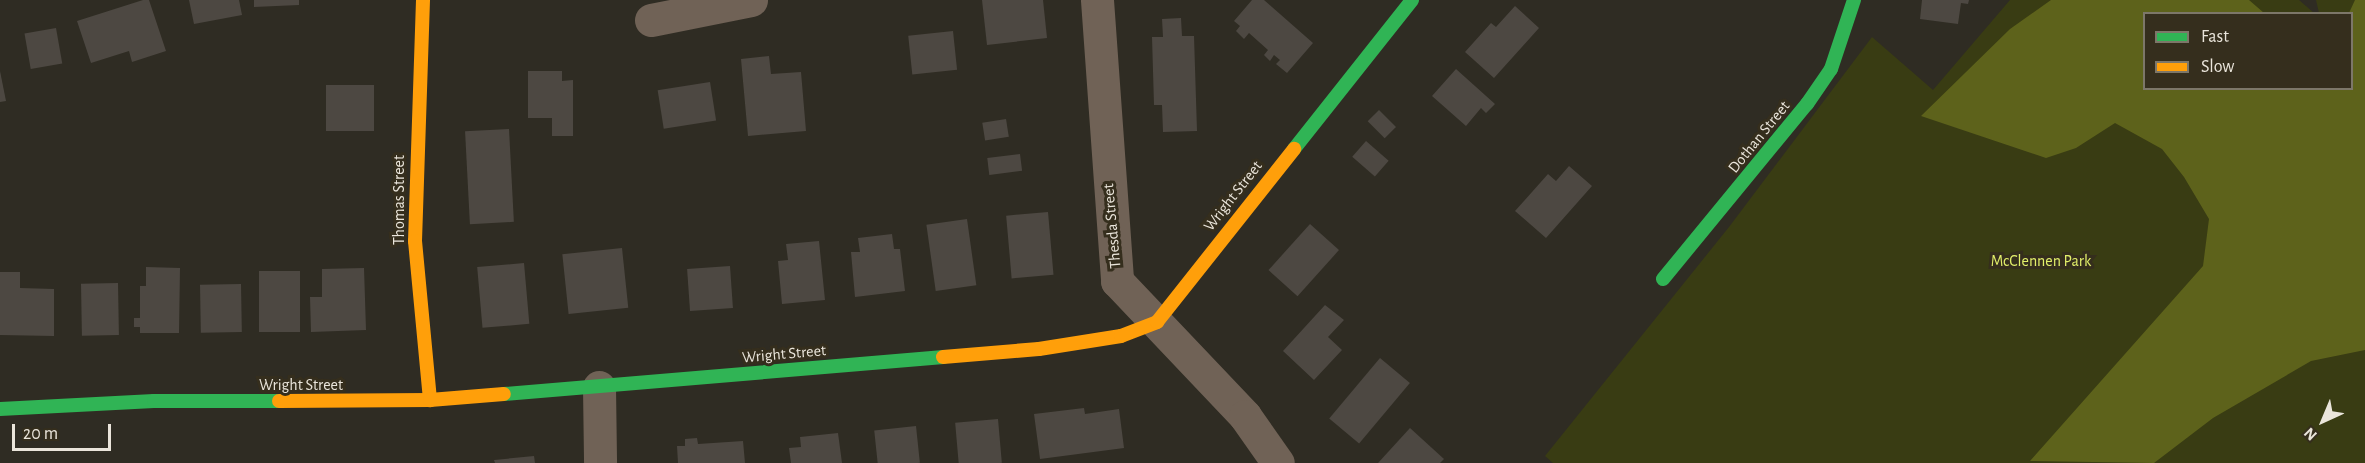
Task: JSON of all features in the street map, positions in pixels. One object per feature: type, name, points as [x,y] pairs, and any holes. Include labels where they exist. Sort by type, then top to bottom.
[{"type":"street","name":"Thomas Street","points":[[423,0],[415,241],[430,400]]},
{"type":"street","points":[[651,20],[751,0]]},
{"type":"street","name":"Thesda Street","points":[[1097,0],[1117,280],[1245,416],[1278,463]]},
{"type":"street","name":"Wright Street","points":[[0,409],[154,401],[430,400],[1039,349],[1120,336],[1157,322],[1412,0]]},
{"type":"street","name":"Dothan Street","points":[[1663,279],[1808,104],[1831,69],[1854,0]]},
{"type":"street","points":[[599,387],[600,463]]},
{"type":"green space","name":"McClennen Park","points":[[2010,0],[2299,0],[2313,12],[2143,12],[2143,90],[2353,90],[2353,12],[2319,12],[2316,0],[2365,0],[2365,463],[1553,463],[1545,456],[1729,227],[1872,37],[1933,90]]},
{"type":"green space","points":[[2051,0],[2249,0],[2263,12],[2143,12],[2143,90],[2353,90],[2353,12],[2349,12],[2355,0],[2365,0],[2365,350],[2311,361],[2213,418],[2154,463],[2030,461],[2203,266],[2209,219],[2184,177],[2162,149],[2115,123],[2076,148],[2046,158],[1921,116],[2010,29]]},
{"type":"building","points":[[149,0],[166,51],[132,62],[129,51],[91,63],[77,21]]},
{"type":"building","points":[[189,0],[239,0],[242,15],[194,24]]},
{"type":"building","points":[[254,0],[299,0],[299,5],[254,7]]},
{"type":"building","points":[[982,0],[1043,0],[1047,38],[987,45]]},
{"type":"building","points":[[1252,0],[1264,0],[1313,43],[1287,73],[1276,64],[1280,60],[1274,55],[1270,61],[1264,55],[1268,50],[1249,33],[1244,39],[1236,31],[1240,26],[1234,21]]},
{"type":"building","points":[[1922,0],[1969,0],[1968,4],[1961,3],[1958,24],[1920,19]]},
{"type":"building","points":[[1515,6],[1539,28],[1494,78],[1465,52],[1491,23],[1496,27]]},
{"type":"building","points":[[1181,18],[1182,36],[1194,36],[1197,131],[1163,132],[1162,105],[1154,105],[1152,37],[1163,37],[1162,19]]},
{"type":"building","points":[[56,28],[62,63],[31,69],[24,34]]},
{"type":"building","points":[[953,31],[957,70],[912,74],[908,36]]},
{"type":"building","points":[[769,56],[771,74],[801,72],[806,131],[748,136],[741,59]]},
{"type":"building","points":[[1456,69],[1495,104],[1486,113],[1481,108],[1466,126],[1432,96]]},
{"type":"building","points":[[0,71],[6,101],[0,102]]},
{"type":"building","points":[[528,71],[562,71],[562,81],[573,80],[573,136],[552,136],[552,118],[528,118]]},
{"type":"building","points":[[710,82],[716,121],[664,129],[658,90]]},
{"type":"building","points":[[326,85],[374,85],[374,131],[326,131]]},
{"type":"building","points":[[1379,110],[1396,127],[1385,138],[1368,121]]},
{"type":"building","points":[[1006,119],[1009,137],[985,141],[982,123]]},
{"type":"building","points":[[509,129],[514,222],[470,224],[465,131]]},
{"type":"building","points":[[1366,141],[1389,161],[1375,177],[1352,157]]},
{"type":"building","points":[[1020,154],[1022,171],[989,175],[987,158]]},
{"type":"building","points":[[1569,166],[1592,186],[1546,238],[1515,211],[1548,174],[1556,181]]},
{"type":"building","points":[[1048,212],[1053,275],[1012,278],[1006,216]]},
{"type":"building","points":[[967,219],[976,285],[936,291],[926,225]]},
{"type":"building","points":[[1310,224],[1339,250],[1297,296],[1269,270]]},
{"type":"building","points":[[892,234],[894,249],[900,249],[905,291],[855,297],[851,252],[860,252],[858,238]]},
{"type":"building","points":[[819,241],[825,300],[782,304],[778,261],[788,260],[786,244]]},
{"type":"building","points":[[622,248],[628,308],[569,314],[562,254]]},
{"type":"building","points":[[524,263],[529,324],[482,328],[477,267]]},
{"type":"building","points":[[730,266],[733,308],[690,311],[687,269]]},
{"type":"building","points":[[146,267],[180,268],[179,333],[140,333],[140,327],[134,327],[134,318],[140,318],[140,286],[146,286]]},
{"type":"building","points":[[364,268],[366,330],[311,332],[310,297],[322,297],[322,269]]},
{"type":"building","points":[[259,271],[300,271],[300,332],[259,332]]},
{"type":"building","points":[[0,272],[20,272],[20,288],[54,289],[54,336],[0,335]]},
{"type":"building","points":[[118,283],[119,335],[82,336],[81,284]]},
{"type":"building","points":[[241,284],[242,332],[201,333],[200,285]]},
{"type":"building","points":[[1325,305],[1344,320],[1328,337],[1342,350],[1314,380],[1283,351]]},
{"type":"building","points":[[1380,358],[1410,383],[1359,444],[1329,419]]},
{"type":"building","points":[[1084,408],[1085,414],[1119,409],[1124,448],[1040,459],[1034,414]]},
{"type":"building","points":[[998,419],[1002,463],[959,463],[955,423]]},
{"type":"building","points":[[916,426],[920,463],[878,463],[874,430]]},
{"type":"building","points":[[1410,428],[1444,459],[1440,463],[1378,463]]},
{"type":"building","points":[[838,433],[842,463],[791,463],[789,448],[801,447],[800,437]]},
{"type":"building","points":[[697,438],[698,444],[743,441],[745,463],[678,463],[677,446],[685,446],[685,439]]},
{"type":"building","points":[[534,456],[535,463],[495,463],[494,460]]},
{"type":"traffic: fast","points":[[1294,149],[1412,0]]},
{"type":"traffic: fast","points":[[1663,279],[1807,104],[1831,69],[1854,0]]},
{"type":"traffic: fast","points":[[504,394],[943,357]]},
{"type":"traffic: fast","points":[[0,409],[154,401],[279,401]]},
{"type":"traffic: slow","points":[[423,0],[415,241],[430,400]]},
{"type":"traffic: slow","points":[[943,357],[1039,349],[1121,336],[1157,322],[1294,149]]},
{"type":"traffic: slow","points":[[279,401],[430,400],[504,394]]}]
